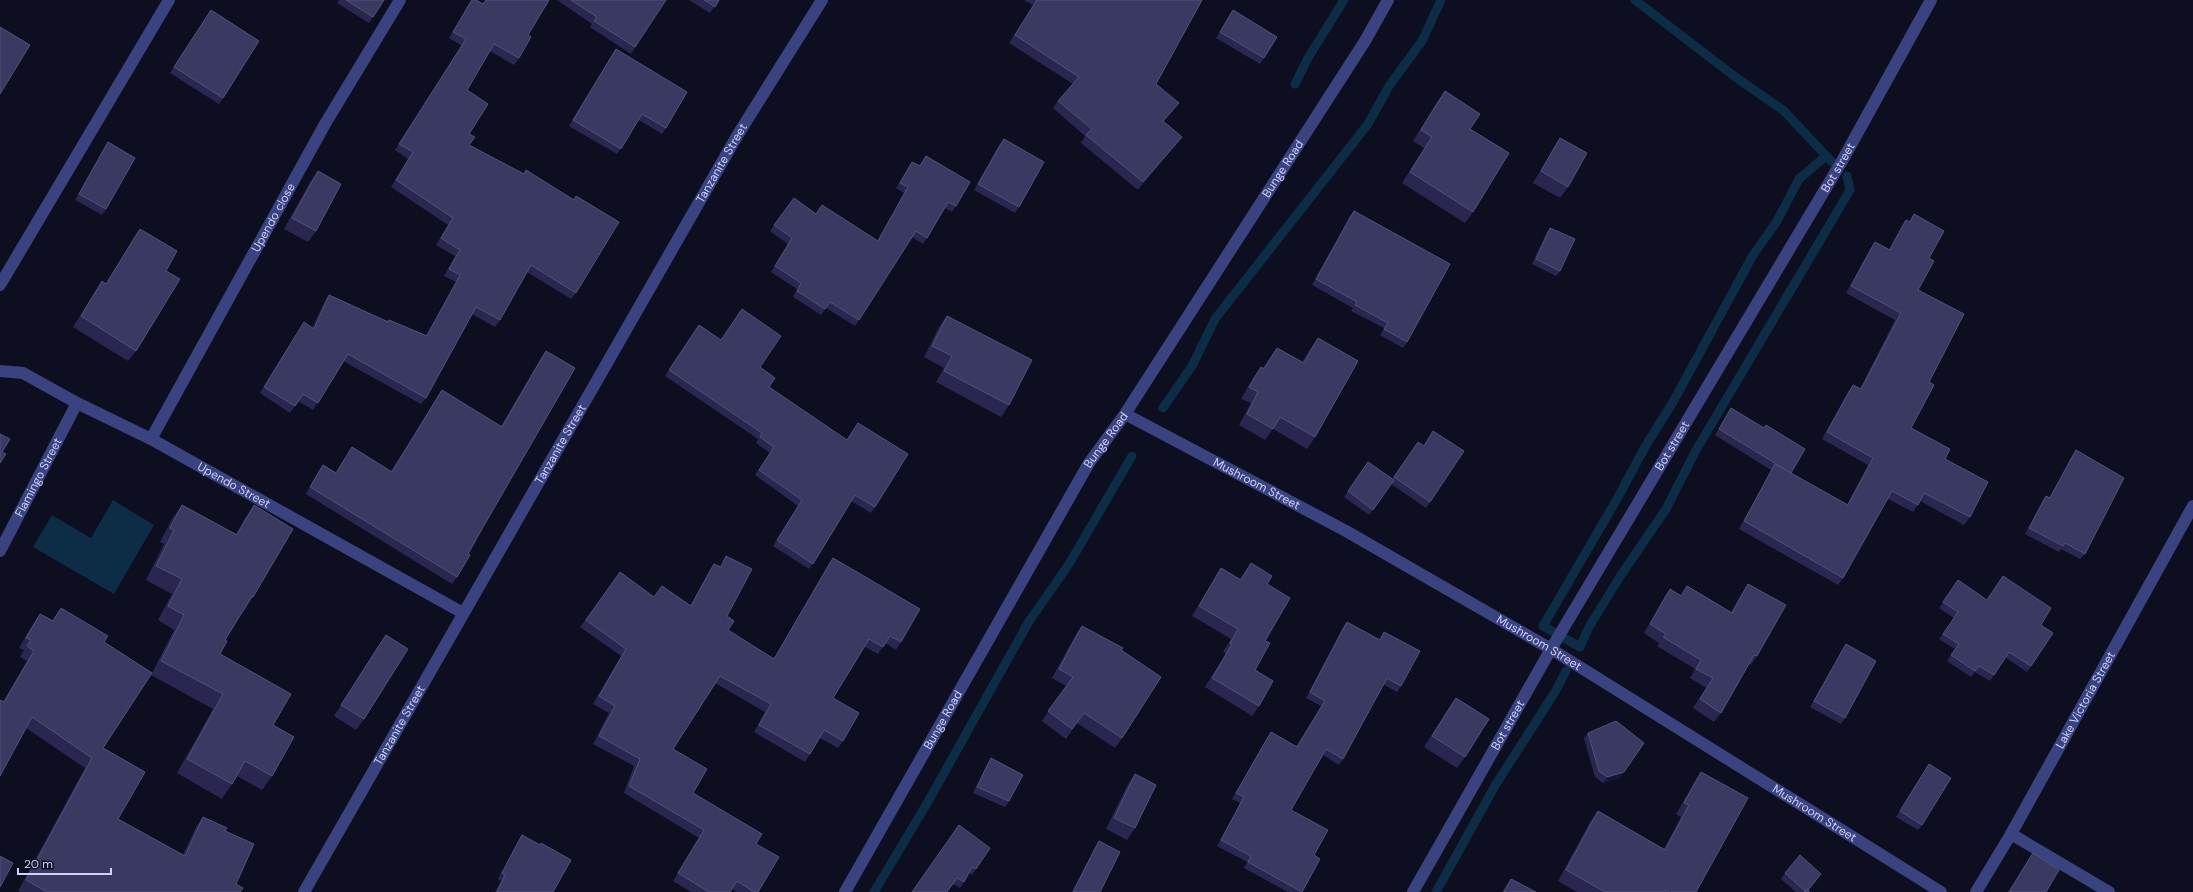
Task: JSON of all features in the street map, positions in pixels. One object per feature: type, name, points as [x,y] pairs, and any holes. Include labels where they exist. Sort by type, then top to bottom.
[{"type":"street","points":[[0,284],[169,0]]},
{"type":"street","name":"Upendo close","points":[[151,438],[325,124],[400,0]]},
{"type":"street","name":"Tanzanite Street","points":[[304,892],[737,136],[822,0]]},
{"type":"street","name":"Bunge Road","points":[[845,892],[1089,463],[1125,414],[1360,47],[1388,0]]},
{"type":"street","name":"Bot street","points":[[1413,892],[1552,649],[1842,161],[1931,0]]},
{"type":"street","name":"Upendo Street","points":[[0,371],[23,373],[77,403],[151,438],[463,613]]},
{"type":"street","name":"Flamingo Street","points":[[0,552],[77,403]]},
{"type":"street","name":"Mushroom Street","points":[[1125,414],[1346,531],[1552,649],[1941,892]]},
{"type":"street","name":"Lake Victoria Street","points":[[1976,892],[2011,834],[2193,506]]},
{"type":"street","points":[[2011,834],[2109,892]]},
{"type":"water","points":[[113,500],[154,525],[114,594],[33,547],[52,515],[91,538]]},
{"type":"building","points":[[346,0],[384,0],[373,17]]},
{"type":"building","points":[[472,0],[476,0],[483,4],[486,0],[549,0],[528,35],[531,37],[519,58],[494,44],[467,90],[488,104],[469,134],[475,137],[469,145],[524,174],[526,170],[574,200],[576,196],[619,222],[576,293],[531,265],[500,320],[476,307],[426,398],[348,354],[318,403],[303,394],[295,406],[264,387],[304,322],[314,329],[329,295],[388,322],[389,320],[427,336],[460,275],[449,269],[460,250],[441,238],[453,218],[396,180],[413,152],[399,144],[466,39],[453,32]]},
{"type":"building","points":[[571,0],[666,0],[635,47],[594,21],[597,17]]},
{"type":"building","points":[[704,0],[719,0],[715,7]]},
{"type":"building","points":[[1037,0],[1202,0],[1156,84],[1179,103],[1163,121],[1182,137],[1143,182],[1086,135],[1092,129],[1058,101],[1079,77],[1015,35]]},
{"type":"building","points":[[211,10],[259,41],[223,98],[174,67]]},
{"type":"building","points":[[1233,10],[1277,37],[1264,58],[1220,32]]},
{"type":"building","points":[[0,27],[30,45],[0,94]]},
{"type":"building","points":[[616,49],[687,92],[666,128],[642,114],[621,149],[573,120]]},
{"type":"building","points":[[1445,91],[1480,114],[1470,129],[1509,153],[1473,212],[1410,172],[1432,137],[1421,130]]},
{"type":"building","points":[[1560,138],[1587,153],[1568,187],[1541,171]]},
{"type":"building","points":[[1004,139],[1044,162],[1019,207],[978,184]]},
{"type":"building","points":[[108,142],[135,158],[106,209],[79,194]]},
{"type":"building","points":[[926,156],[970,182],[956,206],[948,202],[927,238],[916,231],[859,320],[830,302],[825,309],[797,291],[801,283],[775,266],[792,238],[774,225],[794,198],[816,214],[822,205],[878,241],[908,187],[900,183],[912,162],[920,166]]},
{"type":"building","points":[[318,171],[341,184],[316,231],[292,218]]},
{"type":"building","points":[[1354,211],[1450,264],[1407,342],[1384,329],[1388,323],[1355,305],[1357,302],[1316,279]]},
{"type":"building","points":[[1914,214],[1944,231],[1929,258],[1934,261],[1918,290],[1964,314],[1929,382],[1934,385],[1911,428],[1950,449],[1945,459],[1988,482],[1970,517],[1924,493],[1918,505],[1892,491],[1843,578],[1744,521],[1775,464],[1848,505],[1873,458],[1827,432],[1853,385],[1861,389],[1901,313],[1851,286],[1875,242],[1890,250],[1906,220],[1910,222]]},
{"type":"building","points":[[1550,228],[1575,239],[1560,271],[1536,259]]},
{"type":"building","points":[[140,229],[177,251],[166,271],[180,279],[136,351],[81,316],[102,281],[106,284]]},
{"type":"building","points":[[742,309],[781,336],[760,367],[775,378],[769,387],[847,440],[858,423],[908,454],[875,507],[855,495],[813,564],[777,540],[802,500],[759,470],[774,447],[760,437],[762,433],[669,370],[699,325],[721,340]]},
{"type":"building","points":[[947,316],[1032,360],[1009,405],[944,371],[952,356],[932,346]]},
{"type":"building","points":[[1318,338],[1358,361],[1315,437],[1280,417],[1273,429],[1247,414],[1258,392],[1249,387],[1261,367],[1264,369],[1277,348],[1304,363]]},
{"type":"building","points":[[546,351],[575,368],[482,529],[468,554],[470,555],[457,577],[310,487],[323,465],[336,473],[352,447],[392,472],[442,390],[502,427]]},
{"type":"building","points":[[1731,408],[1764,428],[1766,425],[1805,449],[1791,473],[1719,429]]},
{"type":"building","points":[[1433,431],[1464,451],[1430,502],[1394,477],[1418,442],[1424,446]]},
{"type":"building","points":[[0,434],[10,439],[2,452],[6,454],[0,463]]},
{"type":"building","points":[[2076,450],[2124,478],[2085,554],[2065,543],[2063,546],[2029,528],[2046,496],[2050,498]]},
{"type":"building","points":[[1368,462],[1394,480],[1373,510],[1348,491]]},
{"type":"building","points":[[182,505],[237,535],[254,505],[293,529],[253,597],[252,596],[225,640],[227,641],[220,654],[291,694],[273,725],[294,737],[272,776],[245,761],[232,784],[187,759],[223,694],[161,661],[184,615],[168,606],[182,579],[156,566],[174,530],[170,528]]},
{"type":"building","points":[[726,556],[752,569],[727,616],[734,621],[728,630],[774,659],[833,558],[920,609],[901,642],[890,636],[883,647],[869,639],[833,698],[859,713],[843,741],[824,730],[810,754],[759,725],[771,704],[720,676],[673,749],[707,769],[693,793],[762,834],[756,844],[779,857],[758,892],[754,892],[737,881],[730,892],[709,892],[678,873],[704,830],[629,786],[640,759],[599,736],[615,706],[599,696],[626,649],[586,620],[620,572],[654,597],[662,586],[691,606],[714,564],[721,567]]},
{"type":"building","points":[[1251,563],[1272,576],[1267,584],[1290,598],[1265,641],[1270,643],[1255,670],[1273,681],[1259,706],[1212,678],[1232,644],[1230,643],[1238,629],[1199,606],[1221,568],[1241,580]]},
{"type":"building","points":[[2003,576],[2051,608],[2041,625],[2053,633],[2031,666],[2009,652],[1994,675],[1979,666],[1975,671],[1951,655],[1959,644],[1943,634],[1958,612],[1943,602],[1958,580],[1987,600]]},
{"type":"building","points":[[1748,584],[1786,605],[1757,656],[1754,655],[1721,713],[1700,699],[1713,678],[1696,669],[1701,660],[1663,637],[1666,634],[1650,624],[1670,589],[1681,596],[1687,586],[1732,613]]},
{"type":"building","points":[[61,608],[108,636],[104,642],[152,673],[103,748],[145,772],[118,819],[185,856],[203,817],[227,828],[225,831],[254,844],[236,884],[243,888],[240,892],[47,892],[26,880],[92,758],[32,717],[0,776],[0,700],[4,702],[34,651],[27,646],[31,640],[26,638],[40,614],[53,621]]},
{"type":"building","points":[[1347,622],[1380,640],[1384,632],[1420,651],[1401,686],[1387,678],[1343,759],[1326,749],[1291,810],[1328,830],[1314,855],[1320,859],[1302,892],[1248,862],[1251,856],[1221,840],[1244,797],[1236,793],[1271,732],[1297,747],[1325,701],[1310,692]]},
{"type":"building","points":[[1082,626],[1123,648],[1121,650],[1161,677],[1122,738],[1084,713],[1072,729],[1048,711],[1073,677],[1059,669]]},
{"type":"building","points":[[386,635],[408,649],[364,719],[341,705]]},
{"type":"building","points":[[1846,644],[1876,661],[1845,718],[1814,701]]},
{"type":"building","points":[[1456,698],[1489,719],[1465,757],[1432,736]]},
{"type":"building","points":[[1616,721],[1644,743],[1624,772],[1607,777],[1599,771],[1588,733]]},
{"type":"building","points":[[991,758],[1023,775],[1009,801],[977,787]]},
{"type":"building","points":[[1929,764],[1951,778],[1922,825],[1900,811]]},
{"type":"building","points":[[1701,772],[1748,798],[1696,892],[1668,892],[1665,890],[1664,892],[1605,892],[1566,870],[1598,811],[1665,850],[1689,805],[1684,803]]},
{"type":"building","points":[[1135,774],[1156,785],[1135,828],[1114,818]]},
{"type":"building","points":[[959,825],[990,848],[976,869],[972,867],[964,882],[957,878],[947,892],[912,892]]},
{"type":"building","points":[[522,835],[540,845],[541,843],[571,860],[553,892],[497,892],[505,875],[502,873]]},
{"type":"building","points":[[1099,841],[1120,852],[1100,892],[1073,892]]},
{"type":"building","points":[[2033,853],[2059,870],[2046,892],[2009,892]]},
{"type":"building","points":[[1800,855],[1821,874],[1808,890],[1806,889],[1805,891],[1785,873]]},
{"type":"building","points":[[0,856],[13,863],[0,887]]},
{"type":"building","points":[[1511,879],[1536,892],[1504,892]]},
{"type":"waterway","points":[[1295,84],[1308,58],[1344,0]]},
{"type":"waterway","points":[[1163,408],[1192,366],[1215,319],[1368,124],[1389,86],[1422,41],[1441,0]]},
{"type":"waterway","points":[[1635,0],[1734,76],[1784,111],[1833,163]]},
{"type":"waterway","points":[[1826,156],[1799,179],[1777,221],[1753,255],[1673,402],[1645,447],[1617,499],[1543,626],[1580,647],[1589,627],[1621,575],[1666,509],[1695,452],[1850,190],[1847,176]]},
{"type":"waterway","points":[[874,892],[929,800],[1028,623],[1069,564],[1132,456]]},
{"type":"waterway","points":[[1436,892],[1496,784],[1555,692],[1566,671]]}]
